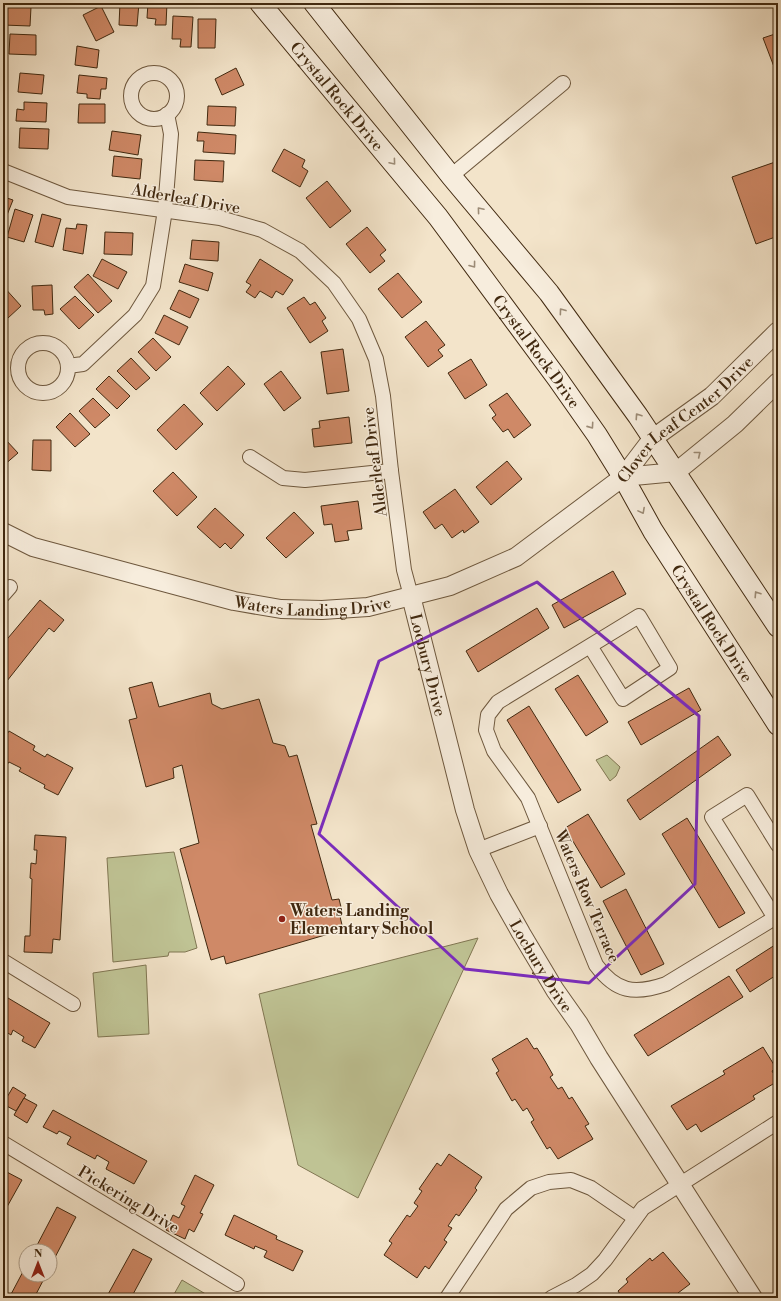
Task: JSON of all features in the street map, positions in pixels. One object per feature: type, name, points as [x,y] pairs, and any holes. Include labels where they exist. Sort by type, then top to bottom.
[{"type":"main road","name":"Crystal Rock Drive","points":[[260,3],[438,217],[557,378],[597,435],[623,477],[653,531],[778,725]]},
{"type":"main road","points":[[314,3],[451,176],[549,293],[638,416],[778,627]]},
{"type":"street","points":[[451,176],[563,83]]},
{"type":"street","points":[[68,366],[83,364],[135,315],[153,286],[165,210],[171,134],[167,114]]},
{"type":"street","name":"Alderleaf Drive","points":[[3,171],[68,197],[220,218],[262,230],[300,251],[334,283],[359,319],[376,359],[383,396],[404,570],[412,596]]},
{"type":"street","name":"Clover Leaf Center Drive","points":[[623,477],[652,439],[712,396],[778,331]]},
{"type":"street","name":"Clover Leaf Center Drive","points":[[623,477],[676,472],[735,424],[778,382]]},
{"type":"street","points":[[250,457],[283,478],[305,480],[391,471]]},
{"type":"street","name":"Waters Landing Drive","points":[[3,532],[34,547],[234,601],[281,609],[322,610],[368,606],[450,586],[516,557],[623,477]]},
{"type":"street","name":"Locbury Drive","points":[[412,596],[465,810],[478,850],[499,894],[555,990],[579,1024],[599,1058],[753,1298]]},
{"type":"street","name":"Waters Row Terrace","points":[[590,646],[623,699],[670,668],[639,616],[498,702],[488,715],[486,730],[494,751],[528,798],[596,965],[605,978],[618,986],[632,991],[648,990],[666,984],[777,917],[712,816],[747,795],[778,845]]},
{"type":"street","name":"Waters Row Terrace","points":[[478,850],[540,826]]},
{"type":"street","points":[[3,961],[73,1004]]},
{"type":"street","points":[[551,1298],[576,1285],[592,1274],[605,1260],[643,1208],[680,1183],[778,1122]]},
{"type":"street","name":"Pickering Drive","points":[[3,1143],[237,1284]]},
{"type":"street","points":[[447,1298],[506,1209],[531,1188],[549,1182],[571,1180],[591,1188],[635,1218]]},
{"type":"highlighted area","points":[[537,582],[699,716],[695,884],[589,983],[465,969],[319,834],[379,661]]},
{"type":"green space","points":[[607,755],[620,767],[616,776],[610,781],[596,760]]},
{"type":"green space","points":[[174,852],[197,948],[185,952],[169,952],[168,956],[113,962],[107,858]]},
{"type":"green space","points":[[478,938],[358,1198],[298,1165],[259,994]]},
{"type":"green space","points":[[146,965],[149,1034],[98,1037],[93,973]]},
{"type":"green space","points":[[182,1280],[209,1296],[207,1298],[176,1298],[173,1296]]},
{"type":"building","points":[[120,3],[139,3],[137,26],[119,25]]},
{"type":"building","points":[[148,3],[167,3],[166,25],[155,25],[156,19],[147,18]]},
{"type":"building","points":[[3,6],[31,7],[30,26],[3,25]]},
{"type":"building","points":[[101,6],[114,32],[96,41],[83,15]]},
{"type":"building","points":[[173,16],[193,17],[191,47],[180,47],[181,39],[172,39]]},
{"type":"building","points":[[198,19],[216,19],[215,48],[198,48]]},
{"type":"building","points":[[778,33],[778,71],[776,72],[763,38]]},
{"type":"building","points":[[10,34],[36,35],[36,55],[9,54]]},
{"type":"building","points":[[77,46],[99,50],[97,68],[75,65]]},
{"type":"building","points":[[236,68],[244,85],[222,95],[215,79]]},
{"type":"building","points":[[20,73],[44,75],[42,94],[18,92]]},
{"type":"building","points":[[79,75],[107,78],[106,89],[101,89],[100,99],[87,98],[87,94],[77,93]]},
{"type":"building","points":[[24,102],[47,103],[46,122],[16,121],[17,109],[24,110]]},
{"type":"building","points":[[79,104],[105,104],[105,123],[78,123]]},
{"type":"building","points":[[208,106],[236,107],[235,126],[207,125]]},
{"type":"building","points":[[20,128],[49,129],[48,149],[19,148]]},
{"type":"building","points":[[112,131],[141,135],[138,155],[109,150]]},
{"type":"building","points":[[198,132],[236,135],[235,154],[203,152],[204,141],[197,141]]},
{"type":"building","points":[[284,149],[305,160],[302,167],[308,171],[300,187],[272,171]]},
{"type":"building","points":[[114,156],[142,159],[140,179],[112,176]]},
{"type":"building","points":[[195,160],[224,161],[223,182],[194,180]]},
{"type":"building","points":[[778,161],[778,236],[756,244],[732,177]]},
{"type":"building","points":[[327,181],[351,211],[330,228],[306,198]]},
{"type":"building","points":[[4,197],[13,200],[3,225],[3,199]]},
{"type":"building","points":[[15,209],[33,215],[24,242],[7,237]]},
{"type":"building","points":[[42,214],[61,219],[53,247],[35,242]]},
{"type":"building","points":[[77,224],[87,225],[83,254],[63,250],[66,228],[76,229]]},
{"type":"building","points":[[367,227],[386,250],[380,255],[385,261],[370,273],[346,244]]},
{"type":"building","points":[[105,232],[133,233],[132,255],[104,254]]},
{"type":"building","points":[[192,240],[219,242],[218,261],[190,259]]},
{"type":"building","points":[[102,259],[127,272],[118,289],[93,276]]},
{"type":"building","points":[[260,259],[293,280],[283,295],[276,291],[272,298],[260,291],[255,298],[246,292],[251,285],[246,282]]},
{"type":"building","points":[[185,264],[213,273],[208,291],[179,282]]},
{"type":"building","points":[[398,273],[422,302],[402,318],[378,289]]},
{"type":"building","points":[[88,274],[112,301],[98,313],[74,287]]},
{"type":"building","points":[[52,285],[53,314],[45,315],[44,310],[33,310],[32,286]]},
{"type":"building","points":[[3,286],[21,306],[8,318],[3,314]]},
{"type":"building","points":[[179,290],[199,299],[190,318],[170,309]]},
{"type":"building","points":[[75,296],[94,315],[79,329],[60,309]]},
{"type":"building","points":[[304,297],[310,305],[315,302],[326,318],[322,321],[328,331],[310,343],[287,308]]},
{"type":"building","points":[[164,315],[188,327],[179,345],[155,333]]},
{"type":"building","points":[[426,321],[445,345],[438,350],[443,356],[428,367],[405,337]]},
{"type":"building","points":[[153,338],[171,357],[156,371],[138,352]]},
{"type":"building","points":[[343,349],[349,391],[327,394],[321,352]]},
{"type":"building","points":[[131,358],[150,378],[136,390],[117,371]]},
{"type":"building","points":[[471,359],[487,385],[465,399],[448,373]]},
{"type":"building","points":[[228,366],[245,384],[217,411],[200,393]]},
{"type":"building","points":[[281,371],[301,398],[284,411],[264,384]]},
{"type":"building","points":[[109,376],[130,396],[117,409],[96,389]]},
{"type":"building","points":[[507,393],[531,425],[514,438],[508,429],[503,432],[492,418],[496,415],[489,405]]},
{"type":"building","points":[[93,398],[110,415],[95,428],[79,411]]},
{"type":"building","points":[[184,404],[203,424],[176,450],[157,430]]},
{"type":"building","points":[[70,413],[90,434],[75,447],[56,427]]},
{"type":"building","points":[[349,417],[352,443],[314,447],[312,429],[320,428],[319,421]]},
{"type":"building","points":[[5,439],[18,453],[3,466],[3,440]]},
{"type":"building","points":[[33,440],[51,440],[51,471],[32,470]]},
{"type":"building","points":[[507,461],[522,479],[491,505],[476,487]]},
{"type":"building","points":[[173,472],[197,497],[177,516],[153,491]]},
{"type":"building","points":[[455,489],[479,522],[464,533],[463,530],[452,538],[442,524],[435,529],[423,512]]},
{"type":"building","points":[[358,501],[362,529],[347,531],[349,540],[335,542],[332,524],[324,525],[321,506]]},
{"type":"building","points":[[215,508],[244,535],[231,549],[225,543],[220,548],[197,527]]},
{"type":"building","points":[[294,512],[314,533],[286,558],[266,538]]},
{"type":"building","points":[[613,571],[626,594],[564,628],[552,605]]},
{"type":"building","points":[[40,600],[64,620],[54,632],[49,628],[3,686],[3,644]]},
{"type":"building","points":[[537,608],[549,628],[478,672],[466,651]]},
{"type":"building","points":[[578,675],[608,722],[586,736],[555,689]]},
{"type":"building","points":[[152,682],[159,707],[210,693],[212,704],[222,709],[259,699],[273,743],[285,746],[289,757],[297,755],[317,824],[311,825],[332,900],[339,899],[342,911],[339,912],[342,925],[331,928],[332,933],[226,964],[224,956],[211,960],[180,849],[199,843],[182,765],[173,768],[174,778],[146,787],[129,720],[137,718],[129,688]]},
{"type":"building","points":[[689,688],[701,710],[641,745],[628,722]]},
{"type":"building","points":[[529,706],[581,790],[558,803],[507,720]]},
{"type":"building","points":[[9,731],[35,746],[33,750],[45,757],[47,754],[73,768],[58,795],[44,788],[45,785],[19,771],[21,768],[9,762],[6,766],[3,764],[3,741]]},
{"type":"building","points":[[718,736],[731,755],[640,820],[627,800]]},
{"type":"building","points":[[588,814],[625,874],[601,888],[565,828]]},
{"type":"building","points":[[687,818],[745,913],[719,928],[662,834]]},
{"type":"building","points":[[35,835],[66,837],[60,940],[53,939],[52,953],[24,952],[25,936],[30,936],[32,879],[30,878],[31,863],[36,864],[37,850],[34,850]]},
{"type":"building","points":[[626,889],[664,964],[641,975],[603,901]]},
{"type":"building","points":[[778,943],[778,974],[750,992],[736,970]]},
{"type":"building","points":[[729,976],[743,997],[648,1056],[634,1035]]},
{"type":"building","points":[[3,995],[50,1023],[35,1048],[22,1041],[24,1037],[13,1030],[11,1035],[3,1030]]},
{"type":"building","points":[[527,1038],[534,1049],[537,1048],[545,1061],[553,1075],[550,1077],[558,1089],[562,1087],[569,1099],[572,1097],[589,1124],[585,1126],[593,1139],[558,1159],[550,1147],[547,1149],[531,1122],[534,1120],[527,1108],[523,1111],[515,1099],[512,1101],[496,1073],[499,1071],[492,1059]]},
{"type":"building","points":[[763,1047],[776,1068],[772,1071],[778,1081],[753,1096],[755,1099],[701,1132],[696,1124],[687,1130],[671,1106],[725,1074],[723,1071]]},
{"type":"building","points":[[13,1087],[26,1095],[16,1111],[3,1104]]},
{"type":"building","points":[[24,1098],[37,1105],[27,1123],[14,1115]]},
{"type":"building","points":[[53,1110],[147,1161],[134,1184],[106,1169],[109,1162],[97,1155],[95,1159],[67,1144],[71,1137],[59,1131],[57,1134],[43,1127]]},
{"type":"building","points":[[449,1154],[482,1177],[475,1188],[477,1190],[459,1216],[456,1214],[448,1226],[452,1228],[444,1240],[447,1242],[429,1269],[425,1266],[417,1278],[384,1255],[392,1243],[389,1241],[407,1215],[410,1217],[418,1206],[414,1203],[422,1191],[419,1189],[437,1163],[441,1166]]},
{"type":"building","points":[[3,1170],[22,1180],[3,1214]]},
{"type":"building","points":[[195,1175],[214,1185],[200,1213],[203,1214],[194,1232],[189,1229],[185,1239],[166,1230],[173,1215],[179,1218],[185,1206],[181,1204]]},
{"type":"building","points":[[57,1207],[76,1217],[58,1252],[58,1243],[38,1243]]},
{"type":"building","points":[[234,1215],[277,1236],[276,1239],[303,1251],[293,1271],[264,1257],[267,1251],[255,1246],[254,1249],[225,1235]]},
{"type":"building","points":[[133,1249],[152,1259],[131,1298],[106,1298]]},
{"type":"building","points":[[663,1252],[690,1284],[678,1293],[681,1296],[678,1298],[615,1298],[620,1294],[618,1291],[628,1282],[626,1279],[650,1258],[652,1261]]},
{"type":"building","points":[[18,1281],[18,1283],[42,1283],[34,1298],[9,1298]]},
{"type":"place","name":"Waters Landing Elementary School","points":[[282,919]]}]
